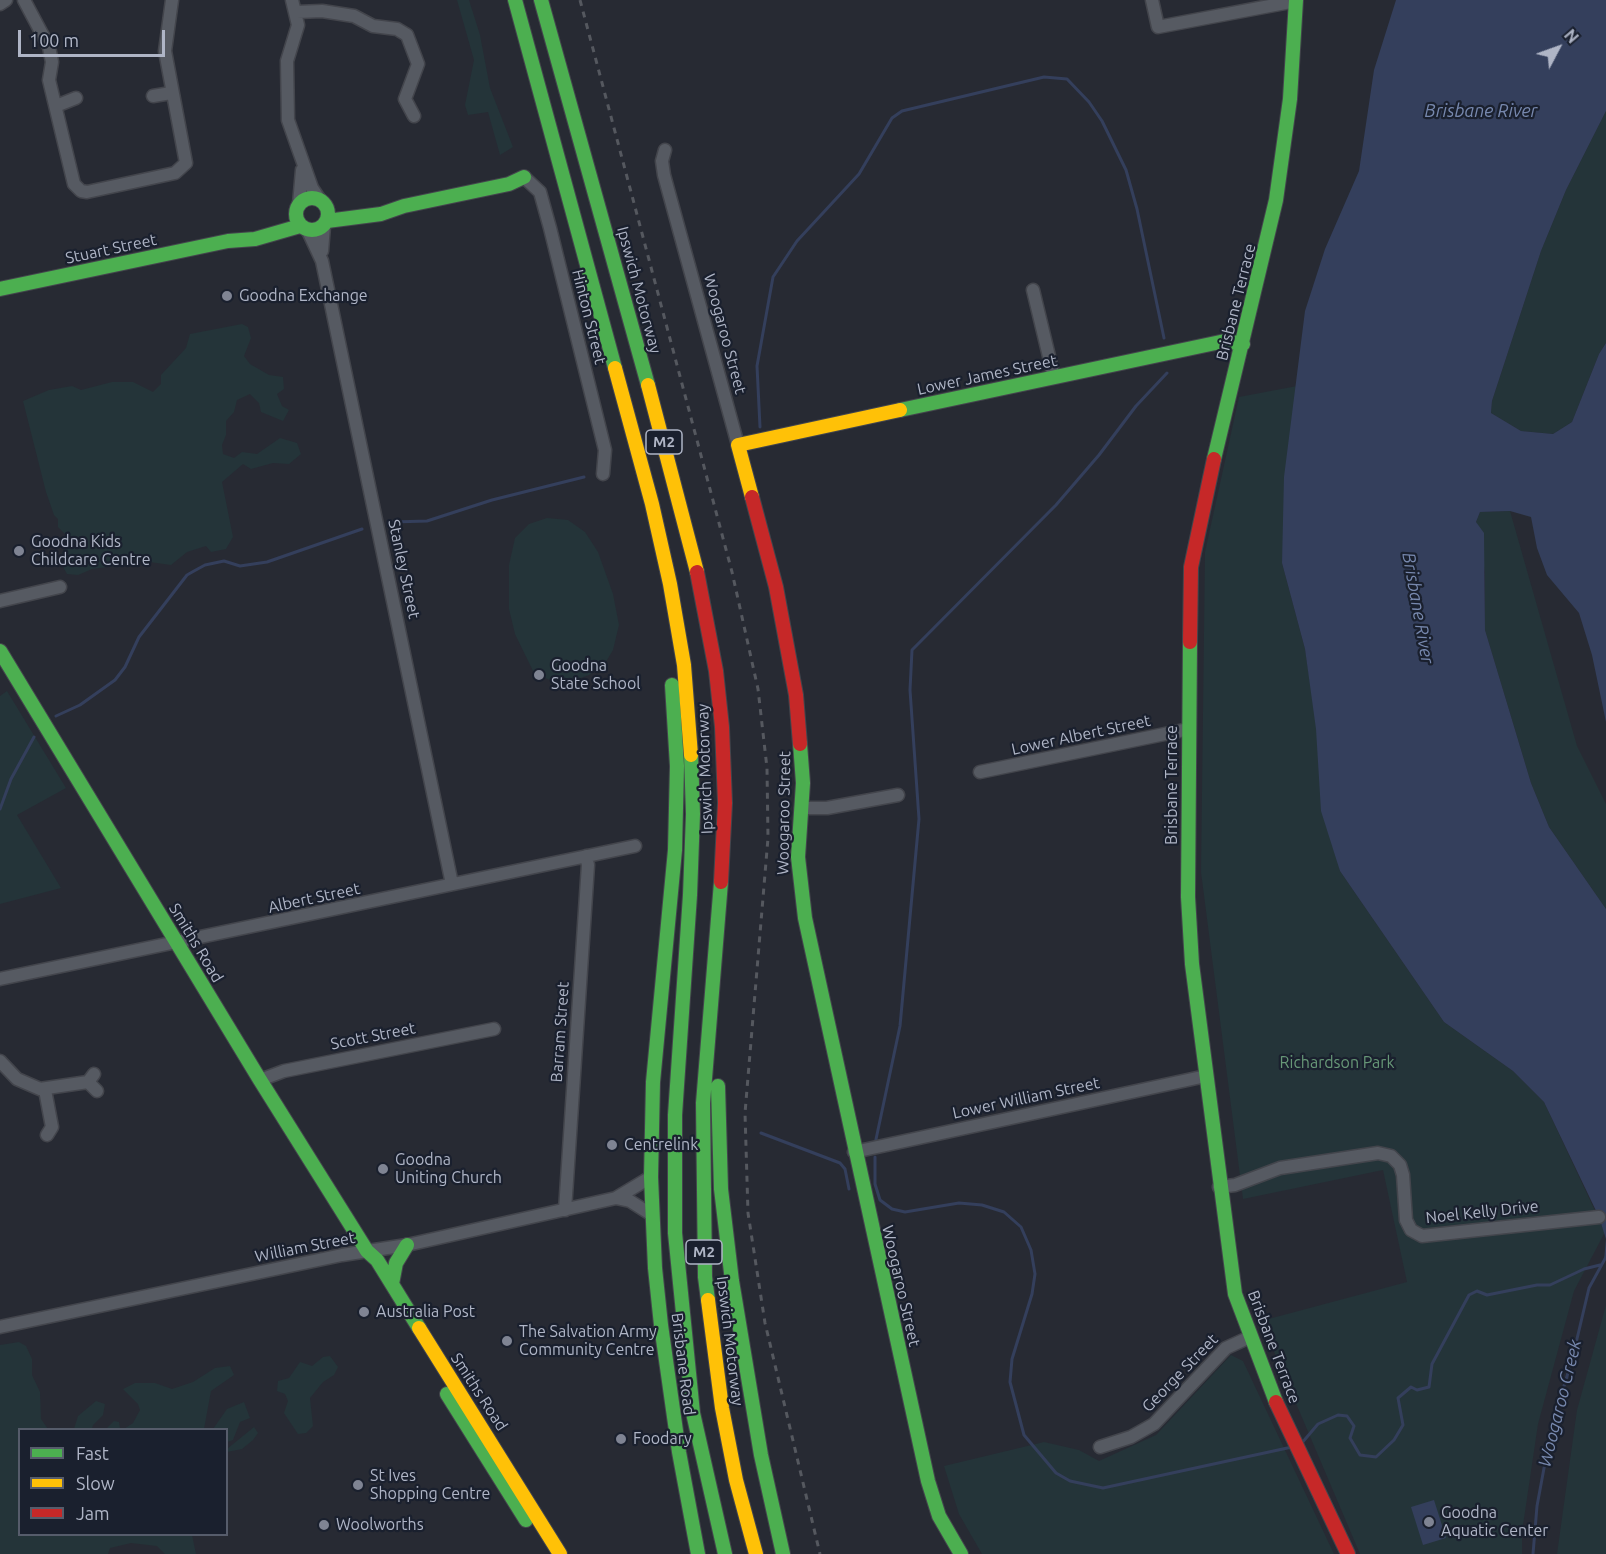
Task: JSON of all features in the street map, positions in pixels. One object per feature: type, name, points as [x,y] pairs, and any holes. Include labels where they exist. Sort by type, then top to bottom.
[{"type":"main road","name":"Ipswich Motorway","points":[[515,0],[652,504],[677,623],[692,762],[692,863],[675,1115],[675,1233],[682,1324],[693,1413],[725,1554]]},
{"type":"main road","name":"Ipswich Motorway","points":[[541,0],[692,545],[711,635],[722,727],[725,803],[719,925],[707,1056],[702,1157],[705,1277],[722,1408],[736,1480],[756,1554]]},
{"type":"main road","name":"Brisbane Terrace","points":[[1296,0],[1284,151],[1265,252],[1200,514],[1191,567],[1189,928],[1219,1187],[1235,1294],[1287,1428],[1348,1554]]},
{"type":"main road","points":[[404,206],[369,207],[322,202],[308,198],[297,207],[304,228],[381,214],[404,206],[509,184],[524,177]]},
{"type":"main road","points":[[322,202],[328,212],[326,224]]},
{"type":"main road","name":"Stuart Street","points":[[228,241],[297,207]]},
{"type":"main road","name":"Stuart Street","points":[[0,289],[228,241],[255,239],[304,228]]},
{"type":"main road","name":"Lower James Street","points":[[738,445],[1225,341],[1243,344]]},
{"type":"main road","name":"Woogaroo Street","points":[[738,445],[776,587],[790,658],[802,754],[798,857],[805,918],[854,1152],[928,1481],[939,1516],[958,1551]]},
{"type":"main road","name":"Brisbane Road","points":[[652,504],[647,532],[669,653],[677,766],[674,879],[653,1082],[652,1215],[657,1293],[673,1416],[699,1554]]},
{"type":"main road","name":"Smiths Road","points":[[0,651],[260,1080],[367,1251],[371,1266],[547,1554]]},
{"type":"main road","points":[[707,1056],[717,1073],[721,1189],[732,1281],[761,1455],[783,1554]]},
{"type":"main road","points":[[392,1284],[396,1263],[408,1245]]},
{"type":"main road","name":"Smiths Road","points":[[367,1251],[378,1260],[560,1554]]},
{"type":"street","points":[[0,4],[6,0]]},
{"type":"street","points":[[24,0],[49,47],[52,62],[49,80],[75,184],[81,191],[87,192],[175,173],[184,167],[186,150],[171,93],[165,51],[172,0]]},
{"type":"street","points":[[292,0],[297,12],[298,25],[287,61],[288,120],[303,163],[322,202]]},
{"type":"street","points":[[1152,0],[1158,27],[1296,0]]},
{"type":"street","points":[[297,12],[322,11],[354,16],[373,26],[397,29],[408,35],[418,64],[405,99],[414,116]]},
{"type":"street","points":[[153,96],[171,93]]},
{"type":"street","points":[[56,106],[76,98]]},
{"type":"street","name":"Woogaroo Street","points":[[665,150],[664,175],[738,445]]},
{"type":"street","points":[[297,207],[303,163]]},
{"type":"street","name":"Hinton Street","points":[[524,177],[540,192],[550,228],[606,450],[603,474]]},
{"type":"street","name":"Stanley Street","points":[[322,261],[326,224]]},
{"type":"street","name":"Stanley Street","points":[[304,228],[322,261],[374,499],[379,535],[452,884]]},
{"type":"street","points":[[1034,290],[1054,377]]},
{"type":"street","points":[[0,601],[60,587]]},
{"type":"street","name":"Lower Albert Street","points":[[980,772],[1189,729]]},
{"type":"street","points":[[801,808],[827,807],[898,795]]},
{"type":"street","name":"Albert Street","points":[[0,979],[177,944],[635,846]]},
{"type":"street","name":"Barram Street","points":[[565,1210],[588,865],[586,856]]},
{"type":"street","name":"Scott Street","points":[[260,1080],[284,1071],[494,1029]]},
{"type":"street","points":[[1,1065],[17,1079],[45,1090],[93,1082]]},
{"type":"street","name":"Lower William Street","points":[[854,1152],[1206,1076]]},
{"type":"street","points":[[45,1090],[53,1131]]},
{"type":"street","name":"Noel Kelly Drive","points":[[1219,1187],[1241,1184],[1280,1168],[1378,1154],[1391,1156],[1400,1165],[1403,1175],[1406,1220],[1411,1230],[1422,1236],[1599,1217]]},
{"type":"street","name":"William Street","points":[[0,1327],[367,1251],[408,1245],[565,1210],[615,1198],[651,1177]]},
{"type":"street","points":[[615,1198],[630,1201],[652,1215]]},
{"type":"street","name":"George Street","points":[[1100,1447],[1131,1437],[1154,1424],[1226,1348],[1250,1337]]},
{"type":"green space","points":[[457,0],[469,0],[480,35],[490,88],[513,147],[500,155],[488,112],[468,115],[465,105],[474,60]]},
{"type":"green space","points":[[1606,111],[1606,343],[1599,354],[1572,422],[1553,434],[1521,431],[1491,413],[1492,401],[1541,251],[1566,190]]},
{"type":"green space","points":[[242,324],[248,327],[251,338],[244,356],[250,364],[269,375],[283,377],[284,389],[277,394],[282,406],[289,410],[283,421],[261,412],[259,403],[250,394],[237,400],[234,412],[226,421],[226,435],[222,445],[223,454],[234,458],[242,452],[257,454],[280,438],[297,443],[301,454],[289,464],[273,463],[251,469],[243,464],[222,482],[233,537],[226,549],[211,552],[206,546],[187,552],[171,565],[150,562],[135,554],[120,559],[115,566],[92,569],[78,575],[67,574],[60,561],[68,545],[66,535],[58,527],[58,519],[54,515],[46,492],[23,401],[49,390],[72,386],[81,390],[112,382],[133,382],[153,392],[161,384],[161,375],[186,348],[190,334]]},
{"type":"green space","name":"Richardson Park","points":[[1297,386],[1282,563],[1305,649],[1340,871],[1444,1022],[1513,1071],[1544,1102],[1605,1232],[1574,1291],[1538,1424],[1522,1532],[1522,1554],[1360,1554],[1261,1321],[1407,1282],[1383,1170],[1243,1199],[1201,872],[1205,552],[1239,397]]},
{"type":"green space","points":[[1510,511],[1577,746],[1606,804],[1606,909],[1549,827],[1531,783],[1485,630],[1485,573],[1476,522],[1480,512]]},
{"type":"green space","points":[[547,518],[568,520],[585,532],[598,552],[613,594],[619,625],[613,650],[604,665],[589,675],[561,685],[534,673],[515,634],[509,609],[509,565],[515,538],[529,524]]},
{"type":"green space","points":[[7,691],[66,788],[17,815],[61,888],[0,904],[0,696]]},
{"type":"green space","points":[[1606,1305],[1606,1554],[1557,1554],[1577,1410]]},
{"type":"green space","points":[[19,1342],[26,1346],[32,1359],[32,1375],[40,1392],[41,1419],[47,1428],[18,1428],[18,1536],[192,1536],[196,1554],[165,1554],[157,1546],[131,1543],[110,1548],[108,1554],[0,1554],[0,1345]]},
{"type":"green space","points":[[1231,1355],[1243,1361],[1334,1554],[982,1554],[959,1514],[944,1466],[1044,1442],[1079,1450],[1099,1461],[1156,1435]]},
{"type":"green space","points":[[330,1356],[338,1367],[334,1375],[323,1382],[310,1398],[313,1426],[306,1433],[298,1434],[284,1413],[288,1401],[285,1394],[277,1391],[278,1381],[289,1378],[300,1362],[312,1366],[323,1357]]},
{"type":"green space","points":[[230,1366],[234,1375],[211,1391],[204,1428],[126,1428],[133,1423],[140,1410],[138,1404],[123,1389],[135,1383],[155,1383],[172,1389],[193,1382],[215,1368]]},
{"type":"green space","points":[[96,1401],[105,1404],[103,1415],[92,1428],[74,1428],[78,1416]]},
{"type":"green space","points":[[244,1402],[250,1418],[240,1422],[233,1440],[228,1442],[228,1428],[214,1428],[227,1409]]},
{"type":"green space","points":[[114,1421],[119,1422],[120,1428],[107,1428]]},
{"type":"green space","points":[[254,1427],[258,1433],[242,1449],[228,1452],[228,1448]]},
{"type":"water","name":"Brisbane River","points":[[1396,0],[1606,0],[1606,111],[1566,190],[1541,251],[1492,401],[1491,413],[1521,431],[1553,434],[1572,422],[1599,354],[1606,343],[1606,722],[1592,655],[1579,613],[1547,575],[1537,548],[1531,517],[1510,511],[1480,512],[1476,522],[1484,533],[1485,630],[1531,783],[1549,827],[1606,909],[1606,1239],[1599,1217],[1544,1102],[1513,1071],[1444,1022],[1340,871],[1321,811],[1316,729],[1305,649],[1282,563],[1284,477],[1305,311],[1325,249],[1359,171],[1374,70]]},
{"type":"water","name":"Goodna Aquatic Center","points":[[1434,1500],[1446,1538],[1423,1545],[1411,1507]]},
{"type":"waterway","points":[[760,427],[757,366],[773,277],[797,241],[859,174],[892,118],[902,111],[1044,77],[1067,79],[1089,102],[1102,121],[1126,170],[1137,209],[1164,338]]},
{"type":"waterway","points":[[875,1144],[900,1026],[919,819],[910,690],[912,650],[1056,505],[1099,455],[1136,406],[1167,373]]},
{"type":"waterway","points":[[393,522],[427,521],[492,500],[584,477]]},
{"type":"waterway","points":[[56,716],[80,705],[115,680],[125,667],[139,637],[187,575],[205,565],[224,561],[240,566],[267,562],[362,529]]},
{"type":"waterway","points":[[0,809],[11,779],[34,737]]},
{"type":"waterway","points":[[761,1133],[840,1163],[845,1169],[849,1189]]},
{"type":"waterway","points":[[875,1157],[875,1184],[880,1200],[892,1209],[905,1212],[959,1203],[982,1205],[1004,1212],[1021,1227],[1031,1250],[1035,1274],[1032,1294],[1012,1359],[1010,1382],[1024,1435],[1056,1473],[1070,1481],[1103,1488],[1292,1447]]},
{"type":"waterway","name":"Woogaroo Creek","points":[[1533,1554],[1537,1506],[1552,1425],[1572,1360],[1589,1288],[1606,1257]]},
{"type":"waterway","points":[[1301,1444],[1318,1424],[1338,1415],[1347,1416],[1354,1426],[1350,1438],[1360,1455],[1376,1457],[1394,1440],[1403,1425],[1398,1398],[1411,1387],[1417,1390],[1429,1387],[1432,1364],[1469,1295],[1477,1291],[1487,1295],[1537,1285],[1550,1285],[1584,1269],[1600,1265]]},
{"type":"railway","points":[[580,0],[732,572],[758,689],[767,768],[768,838],[745,1113],[748,1213],[765,1323],[820,1554]]},
{"type":"traffic: fast","points":[[515,0],[615,368]]},
{"type":"traffic: fast","points":[[541,0],[648,385]]},
{"type":"traffic: fast","points":[[1214,459],[1276,200],[1290,99],[1296,0]]},
{"type":"traffic: fast","points":[[327,221],[381,214],[404,206],[509,184],[524,177]]},
{"type":"traffic: fast","points":[[312,198],[324,202],[328,214],[324,226],[312,230],[300,226],[296,214],[300,202],[312,198]]},
{"type":"traffic: fast","points":[[0,289],[228,241],[255,239],[300,226]]},
{"type":"traffic: fast","points":[[900,410],[1225,341],[1243,344]]},
{"type":"traffic: fast","points":[[1190,642],[1188,897],[1192,964],[1235,1294],[1276,1402]]},
{"type":"traffic: fast","points":[[0,651],[260,1080],[367,1251],[377,1260],[419,1328]]},
{"type":"traffic: fast","points":[[651,1177],[653,1082],[675,850],[677,766],[672,685]]},
{"type":"traffic: fast","points":[[800,744],[803,783],[798,857],[805,918],[928,1481],[939,1516],[961,1554]]},
{"type":"traffic: fast","points":[[691,755],[693,814],[690,895],[675,1115],[675,1233],[693,1413],[725,1554]]},
{"type":"traffic: fast","points":[[708,1300],[705,1277],[703,1103],[721,882]]},
{"type":"traffic: fast","points":[[718,1086],[721,1189],[732,1281],[761,1455],[783,1554]]},
{"type":"traffic: fast","points":[[651,1177],[655,1268],[661,1325],[679,1452],[698,1554]]},
{"type":"traffic: fast","points":[[392,1284],[396,1263],[407,1245]]},
{"type":"traffic: fast","points":[[447,1394],[526,1520]]},
{"type":"traffic: slow","points":[[615,368],[652,504],[670,584],[684,665],[691,755]]},
{"type":"traffic: slow","points":[[648,385],[697,572]]},
{"type":"traffic: slow","points":[[752,497],[738,445],[900,410]]},
{"type":"traffic: slow","points":[[708,1300],[722,1408],[736,1480],[756,1554]]},
{"type":"traffic: slow","points":[[419,1328],[560,1554]]},
{"type":"traffic: jam","points":[[1190,642],[1191,567],[1214,459]]},
{"type":"traffic: jam","points":[[752,497],[776,587],[796,695],[800,744]]},
{"type":"traffic: jam","points":[[697,572],[716,671],[722,727],[725,803],[721,882]]},
{"type":"traffic: jam","points":[[1276,1402],[1348,1554]]},
{"type":"place","name":"Goodna Exchange","points":[[227,296]]},
{"type":"place","name":"Goodna Kids Childcare Centre","points":[[19,551]]},
{"type":"place","name":"Goodna State School","points":[[539,675]]},
{"type":"place","name":"Centrelink","points":[[612,1145]]},
{"type":"place","name":"Goodna Uniting Church","points":[[383,1169]]},
{"type":"place","name":"Australia Post","points":[[364,1312]]},
{"type":"place","name":"The Salvation Army Community Centre","points":[[507,1341]]},
{"type":"place","name":"Foodary","points":[[621,1439]]},
{"type":"place","name":"St Ives Shopping Centre","points":[[358,1485]]},
{"type":"place","name":"Goodna Aquatic Center","points":[[1429,1522]]},
{"type":"place","name":"Woolworths","points":[[324,1525]]}]
